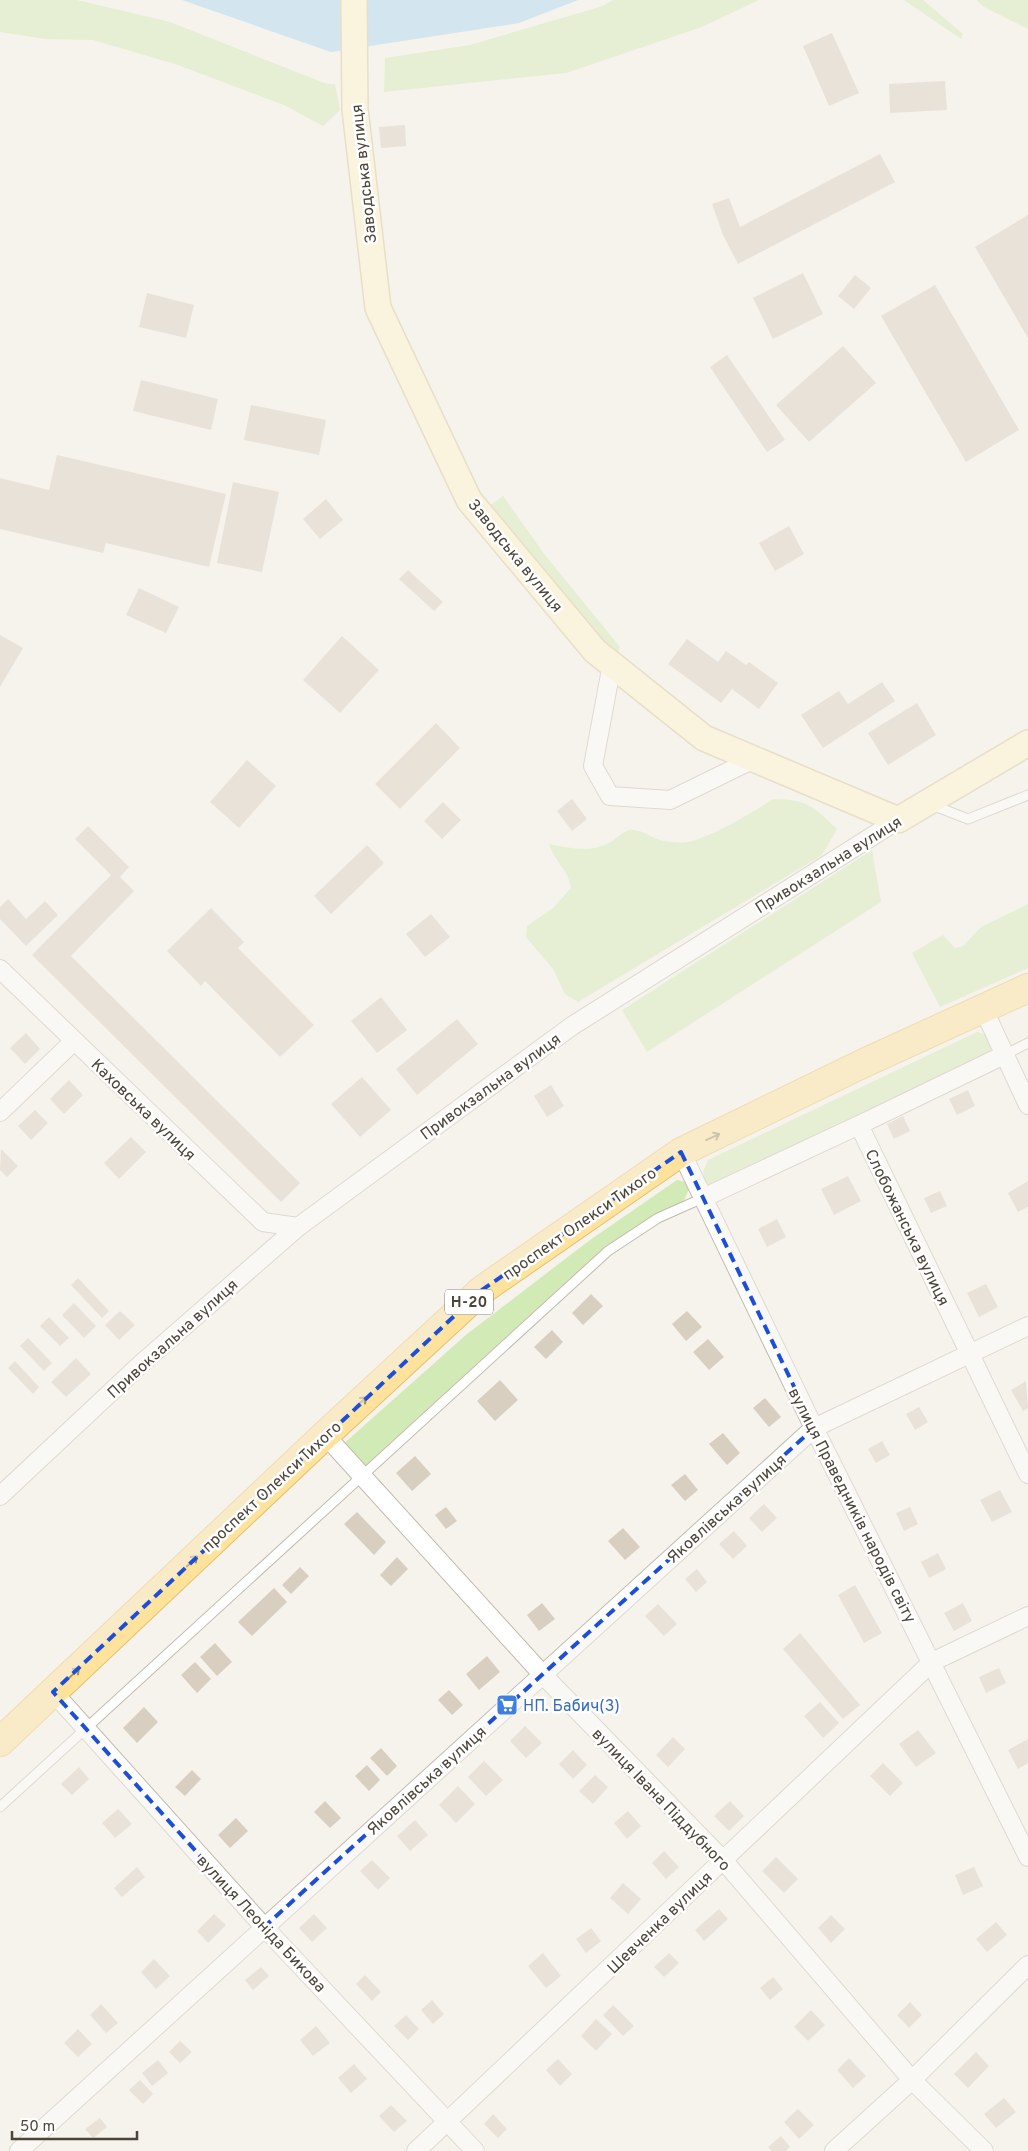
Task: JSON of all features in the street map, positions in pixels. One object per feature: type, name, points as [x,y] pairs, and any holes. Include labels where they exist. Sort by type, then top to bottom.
[{"type":"main road","name":"проспект Олекси Тихого","points":[[0,1742],[325,1435],[482,1290],[681,1152],[1028,988]]},
{"type":"street","name":"Заводська вулиця","points":[[354,0],[355,109],[378,308],[469,500],[594,651],[704,738],[898,820]]},
{"type":"street","points":[[612,664],[593,766],[610,796],[670,800],[754,759]]},
{"type":"street","name":"Привокзальна вулиця","points":[[0,1496],[142,1363],[298,1227],[572,1026],[898,820],[1028,743]]},
{"type":"street","name":"Каховська вулиця","points":[[0,970],[263,1222],[298,1227]]},
{"type":"street","points":[[983,1008],[1028,1105]]},
{"type":"street","points":[[0,1112],[74,1041]]},
{"type":"street","points":[[703,1198],[1004,1055]]},
{"type":"street","name":"Слобожанська вулиця","points":[[858,1125],[1028,1474]]},
{"type":"street","name":"вулиця Праведників народів світу","points":[[681,1152],[814,1428],[1028,1858]]},
{"type":"street","name":"Яковлівська вулиця","points":[[19,2151],[814,1428],[971,1355],[1028,1326]]},
{"type":"street","name":"вулиця Івана Піддубного","points":[[325,1435],[542,1676],[723,1860],[912,2080],[984,2151]]},
{"type":"street","name":"Шевченка вулиця","points":[[416,2151],[932,1662],[1028,1616]]},
{"type":"street","name":"вулиця Леоніда Бикова","points":[[53,1692],[264,1927],[475,2151]]},
{"type":"street","points":[[834,2151],[912,2080],[1028,1965]]},
{"type":"lane","points":[[927,803],[968,819],[1028,795]]},
{"type":"lane","points":[[1004,1055],[1028,1043]]},
{"type":"lane","points":[[0,1807],[608,1251],[658,1218],[703,1198]]},
{"type":"highlighted area","points":[[681,1152],[814,1428],[264,1927],[53,1692],[482,1290]]},
{"type":"green space","points":[[0,0],[77,0],[170,22],[327,84],[335,84],[340,110],[323,126],[284,105],[178,65],[93,40],[45,39],[0,32]]},
{"type":"green space","points":[[613,0],[759,0],[702,27],[566,73],[384,92],[385,58],[470,45],[603,6]]},
{"type":"green space","points":[[904,0],[923,0],[963,34],[961,39]]},
{"type":"green space","points":[[976,0],[1028,0],[1028,29],[984,7]]},
{"type":"green space","points":[[503,496],[545,555],[620,647],[617,655],[567,603],[489,506]]},
{"type":"green space","points":[[773,799],[809,805],[837,829],[822,855],[578,1002],[565,994],[553,969],[526,937],[527,926],[553,908],[571,888],[567,876],[554,856],[549,844],[580,849],[595,848],[609,843],[629,830],[642,832],[660,840],[688,842],[720,830]]},
{"type":"green space","points":[[872,850],[881,902],[647,1052],[622,1010]]},
{"type":"green space","points":[[1028,904],[1028,968],[940,1007],[912,953],[943,935],[955,948],[963,946],[981,927]]},
{"type":"green space","points":[[977,1032],[987,1035],[992,1048],[987,1056],[711,1186],[705,1182],[703,1172],[708,1160]]},
{"type":"green space","points":[[677,1180],[686,1182],[689,1189],[683,1203],[655,1215],[606,1246],[362,1469],[341,1446],[467,1334],[590,1240]]},
{"type":"water","points":[[182,0],[578,0],[519,23],[331,52]]},
{"type":"building","points":[[832,33],[859,93],[829,106],[803,46]]},
{"type":"building","points":[[945,81],[947,110],[890,113],[889,84]]},
{"type":"building","points":[[405,125],[406,146],[381,148],[379,127]]},
{"type":"building","points":[[880,154],[895,182],[738,264],[723,235],[712,204],[729,198],[740,227]]},
{"type":"building","points":[[1028,215],[1028,338],[975,247]]},
{"type":"building","points":[[803,273],[823,314],[773,339],[753,298]]},
{"type":"building","points":[[855,275],[871,288],[854,309],[838,296]]},
{"type":"building","points":[[935,285],[1019,430],[966,462],[881,316]]},
{"type":"building","points":[[147,293],[194,305],[186,338],[139,327]]},
{"type":"building","points":[[843,346],[876,383],[809,442],[776,405]]},
{"type":"building","points":[[727,355],[785,440],[767,452],[710,367]]},
{"type":"building","points":[[141,380],[218,399],[211,430],[133,411]]},
{"type":"building","points":[[251,405],[326,420],[319,455],[244,440]]},
{"type":"building","points":[[57,455],[226,494],[209,567],[106,543],[103,553],[0,529],[0,478],[49,490]]},
{"type":"building","points":[[233,482],[279,492],[262,572],[217,563]]},
{"type":"building","points":[[326,499],[343,520],[320,539],[303,519]]},
{"type":"building","points":[[789,526],[804,554],[775,571],[759,543]]},
{"type":"building","points":[[408,570],[443,602],[434,611],[399,579]]},
{"type":"building","points":[[139,588],[179,607],[166,633],[126,615]]},
{"type":"building","points":[[0,635],[23,648],[0,687]]},
{"type":"building","points":[[342,636],[379,670],[340,713],[303,680]]},
{"type":"building","points":[[687,639],[718,662],[726,651],[746,665],[749,662],[778,683],[759,709],[732,689],[721,703],[668,664]]},
{"type":"building","points":[[882,682],[895,701],[823,748],[801,715],[839,691],[848,704]]},
{"type":"building","points":[[917,703],[936,735],[888,765],[868,733]]},
{"type":"building","points":[[436,723],[460,748],[400,809],[375,784]]},
{"type":"building","points":[[247,760],[276,786],[239,828],[210,802]]},
{"type":"building","points":[[572,799],[587,819],[572,831],[557,811]]},
{"type":"building","points":[[443,802],[461,820],[442,839],[424,821]]},
{"type":"building","points":[[88,826],[129,867],[120,877],[134,891],[71,956],[300,1183],[281,1202],[32,955],[111,875],[75,839]]},
{"type":"building","points":[[367,845],[384,863],[331,914],[314,896]]},
{"type":"building","points":[[8,899],[26,919],[45,901],[58,915],[26,946],[0,919],[0,907]]},
{"type":"building","points":[[211,908],[244,942],[238,948],[314,1025],[280,1057],[205,981],[201,986],[167,951]]},
{"type":"building","points":[[431,914],[450,937],[425,957],[406,934]]},
{"type":"building","points":[[381,997],[407,1030],[377,1053],[351,1021]]},
{"type":"building","points":[[457,1019],[478,1044],[417,1095],[396,1069]]},
{"type":"building","points":[[26,1033],[40,1049],[25,1064],[10,1048]]},
{"type":"building","points":[[362,1077],[391,1110],[360,1137],[331,1104]]},
{"type":"building","points":[[69,1080],[83,1095],[64,1114],[50,1099]]},
{"type":"building","points":[[551,1085],[564,1106],[547,1117],[534,1096]]},
{"type":"building","points":[[968,1090],[975,1106],[957,1115],[949,1099]]},
{"type":"building","points":[[35,1110],[48,1123],[31,1140],[18,1126]]},
{"type":"building","points":[[903,1116],[910,1131],[894,1139],[887,1124]]},
{"type":"building","points":[[131,1137],[146,1152],[119,1179],[104,1163]]},
{"type":"building","points":[[1,1149],[18,1166],[7,1177],[0,1170]]},
{"type":"building","points":[[848,1176],[861,1201],[834,1215],[821,1189]]},
{"type":"building","points":[[1028,1181],[1028,1207],[1018,1212],[1008,1193]]},
{"type":"building","points":[[940,1191],[947,1206],[931,1213],[924,1198]]},
{"type":"building","points":[[777,1219],[786,1237],[767,1247],[758,1229]]},
{"type":"building","points":[[78,1278],[109,1311],[102,1318],[71,1285]]},
{"type":"building","points":[[986,1284],[998,1307],[979,1317],[967,1293]]},
{"type":"building","points":[[591,1294],[603,1306],[583,1325],[572,1313]]},
{"type":"building","points":[[74,1303],[96,1326],[84,1338],[62,1315]]},
{"type":"building","points":[[120,1311],[135,1325],[119,1340],[105,1325]]},
{"type":"building","points":[[687,1311],[702,1327],[686,1341],[672,1324]]},
{"type":"building","points":[[49,1317],[69,1338],[60,1346],[40,1326]]},
{"type":"building","points":[[552,1330],[563,1342],[546,1359],[534,1347]]},
{"type":"building","points":[[28,1338],[52,1363],[44,1371],[20,1346]]},
{"type":"building","points":[[708,1339],[724,1357],[709,1370],[693,1352]]},
{"type":"building","points":[[76,1358],[91,1374],[66,1397],[51,1382]]},
{"type":"building","points":[[15,1361],[39,1387],[33,1394],[8,1368]]},
{"type":"building","points":[[500,1380],[518,1400],[495,1421],[477,1401]]},
{"type":"building","points":[[1026,1381],[1028,1408],[1023,1411],[1011,1390]]},
{"type":"building","points":[[765,1398],[781,1417],[769,1427],[753,1408]]},
{"type":"building","points":[[919,1407],[928,1422],[915,1430],[906,1414]]},
{"type":"building","points":[[723,1433],[740,1453],[727,1465],[709,1444]]},
{"type":"building","points":[[882,1441],[890,1455],[876,1463],[868,1449]]},
{"type":"building","points":[[415,1456],[431,1474],[412,1491],[396,1473]]},
{"type":"building","points":[[685,1474],[698,1490],[685,1501],[671,1485]]},
{"type":"building","points":[[1000,1490],[1012,1512],[992,1522],[980,1500]]},
{"type":"building","points":[[764,1504],[777,1518],[762,1532],[749,1518]]},
{"type":"building","points":[[446,1507],[457,1521],[446,1529],[435,1515]]},
{"type":"building","points":[[910,1507],[918,1524],[904,1531],[896,1513]]},
{"type":"building","points":[[357,1512],[386,1542],[374,1555],[344,1524]]},
{"type":"building","points":[[623,1528],[640,1547],[625,1560],[608,1541]]},
{"type":"building","points":[[734,1531],[747,1546],[733,1559],[719,1544]]},
{"type":"building","points":[[938,1553],[946,1569],[929,1578],[921,1562]]},
{"type":"building","points":[[397,1557],[408,1569],[391,1586],[380,1575]]},
{"type":"building","points":[[300,1567],[309,1576],[291,1594],[282,1585]]},
{"type":"building","points":[[697,1569],[707,1582],[696,1592],[685,1579]]},
{"type":"building","points":[[855,1585],[882,1633],[864,1643],[838,1595]]},
{"type":"building","points":[[274,1588],[287,1602],[252,1636],[238,1622]]},
{"type":"building","points":[[542,1603],[555,1619],[539,1631],[527,1615]]},
{"type":"building","points":[[963,1603],[972,1621],[954,1631],[944,1613]]},
{"type":"building","points":[[658,1604],[677,1624],[664,1636],[645,1616]]},
{"type":"building","points":[[800,1633],[860,1705],[843,1719],[783,1649]]},
{"type":"building","points":[[215,1643],[232,1662],[217,1676],[200,1657]]},
{"type":"building","points":[[487,1656],[500,1672],[479,1690],[466,1674]]},
{"type":"building","points":[[195,1662],[211,1679],[197,1693],[181,1675]]},
{"type":"building","points":[[999,1668],[1006,1683],[986,1693],[979,1677]]},
{"type":"building","points":[[449,1690],[463,1705],[452,1715],[438,1700]]},
{"type":"building","points":[[820,1702],[839,1723],[823,1738],[804,1716]]},
{"type":"building","points":[[144,1707],[158,1722],[137,1743],[123,1728]]},
{"type":"building","points":[[525,1726],[542,1743],[526,1758],[510,1741]]},
{"type":"building","points":[[918,1730],[936,1753],[916,1767],[899,1744]]},
{"type":"building","points":[[673,1737],[685,1749],[668,1767],[656,1755]]},
{"type":"building","points":[[1028,1739],[1028,1763],[1018,1769],[1008,1750]]},
{"type":"building","points":[[381,1748],[397,1766],[387,1776],[370,1758]]},
{"type":"building","points":[[573,1750],[587,1765],[573,1779],[559,1764]]},
{"type":"building","points":[[484,1761],[503,1780],[486,1796],[468,1777]]},
{"type":"building","points":[[883,1763],[903,1783],[890,1796],[870,1776]]},
{"type":"building","points":[[367,1765],[380,1780],[369,1791],[355,1776]]},
{"type":"building","points":[[79,1767],[89,1779],[72,1795],[61,1784]]},
{"type":"building","points":[[192,1770],[201,1779],[185,1796],[175,1787]]},
{"type":"building","points":[[595,1775],[608,1787],[593,1804],[579,1791]]},
{"type":"building","points":[[458,1786],[475,1804],[456,1823],[439,1805]]},
{"type":"building","points":[[325,1801],[341,1818],[330,1828],[314,1812]]},
{"type":"building","points":[[730,1801],[744,1816],[729,1831],[714,1816]]},
{"type":"building","points":[[118,1809],[132,1824],[115,1838],[102,1823]]},
{"type":"building","points":[[628,1811],[641,1826],[627,1839],[614,1823]]},
{"type":"building","points":[[236,1818],[248,1831],[230,1848],[218,1835]]},
{"type":"building","points":[[415,1820],[428,1835],[410,1851],[397,1836]]},
{"type":"building","points":[[664,1851],[679,1867],[666,1879],[652,1863]]},
{"type":"building","points":[[776,1857],[798,1879],[784,1893],[762,1871]]},
{"type":"building","points":[[372,1860],[390,1878],[378,1890],[360,1871]]},
{"type":"building","points":[[137,1867],[145,1877],[122,1897],[114,1888]]},
{"type":"building","points":[[974,1867],[983,1886],[963,1895],[955,1875]]},
{"type":"building","points":[[623,1883],[641,1899],[628,1914],[610,1898]]},
{"type":"building","points":[[719,1909],[728,1919],[704,1941],[695,1930]]},
{"type":"building","points":[[214,1914],[226,1925],[208,1943],[197,1931]]},
{"type":"building","points":[[314,1914],[327,1928],[312,1942],[299,1928]]},
{"type":"building","points":[[831,1915],[845,1929],[831,1943],[818,1928]]},
{"type":"building","points":[[996,1922],[1007,1935],[987,1952],[976,1939]]},
{"type":"building","points":[[591,1928],[601,1941],[586,1953],[576,1939]]},
{"type":"building","points":[[543,1953],[561,1976],[546,1988],[528,1966]]},
{"type":"building","points":[[669,1953],[679,1963],[664,1977],[654,1967]]},
{"type":"building","points":[[154,1959],[170,1976],[156,1989],[141,1972]]},
{"type":"building","points":[[261,1967],[269,1976],[253,1990],[245,1980]]},
{"type":"building","points":[[365,1975],[381,1992],[372,2001],[356,1984]]},
{"type":"building","points":[[773,1977],[783,1989],[770,2000],[760,1988]]},
{"type":"building","points":[[432,2000],[444,2014],[433,2024],[421,2010]]},
{"type":"building","points":[[910,2002],[922,2015],[909,2028],[897,2015]]},
{"type":"building","points":[[101,2004],[118,2023],[106,2033],[90,2015]]},
{"type":"building","points":[[613,2005],[634,2026],[623,2036],[603,2015]]},
{"type":"building","points":[[811,2010],[825,2025],[808,2041],[794,2027]]},
{"type":"building","points":[[406,2015],[419,2029],[408,2040],[394,2026]]},
{"type":"building","points":[[596,2019],[612,2034],[596,2051],[581,2036]]},
{"type":"building","points":[[316,2026],[330,2043],[313,2056],[300,2040]]},
{"type":"building","points":[[78,2029],[92,2044],[78,2057],[64,2043]]},
{"type":"building","points":[[180,2041],[192,2052],[180,2063],[169,2052]]},
{"type":"building","points":[[976,2052],[989,2066],[968,2088],[954,2074]]},
{"type":"building","points":[[849,2058],[866,2076],[853,2088],[837,2070]]},
{"type":"building","points":[[558,2059],[572,2074],[560,2086],[546,2070]]},
{"type":"building","points":[[158,2060],[168,2073],[152,2086],[142,2073]]},
{"type":"building","points":[[354,2064],[367,2079],[351,2093],[338,2078]]},
{"type":"building","points":[[140,2080],[153,2094],[143,2104],[129,2090]]},
{"type":"building","points":[[1004,2098],[1016,2112],[996,2128],[984,2114]]},
{"type":"building","points":[[391,2105],[407,2121],[394,2132],[379,2116]]},
{"type":"building","points":[[798,2109],[814,2125],[799,2139],[784,2122]]},
{"type":"building","points":[[493,2114],[507,2129],[498,2138],[484,2124]]},
{"type":"building","points":[[100,2118],[107,2127],[93,2138],[85,2129]]},
{"type":"building","points":[[781,2136],[790,2147],[786,2151],[772,2151],[768,2147]]},
{"type":"place","name":"НП. Бабич(3)","points":[[507,1705]]}]
